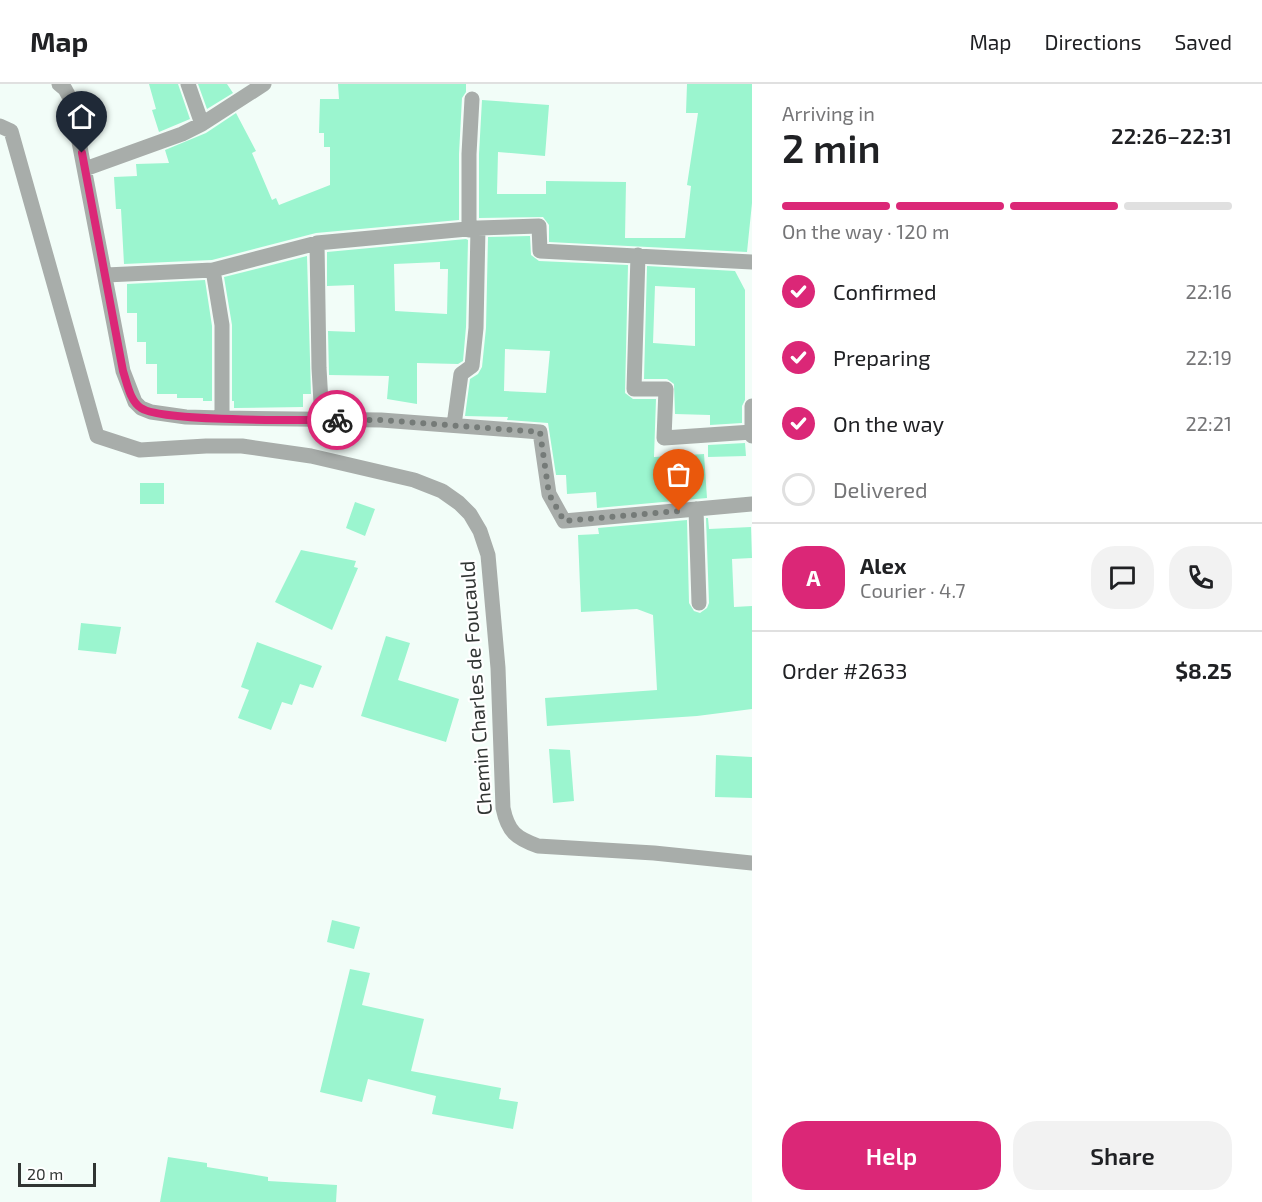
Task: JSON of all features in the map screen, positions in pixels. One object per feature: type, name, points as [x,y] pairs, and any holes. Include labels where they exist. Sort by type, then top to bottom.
[{"type":"street","points":[[59,84],[71,100],[123,371],[135,402],[141,408],[151,412],[186,417],[381,420],[540,432],[549,494],[564,521],[752,504]]},
{"type":"street","points":[[188,84],[202,124]]},
{"type":"street","points":[[85,169],[182,134],[202,124],[264,84]]},
{"type":"street","points":[[454,425],[461,374],[472,366],[476,328],[468,154],[472,99]]},
{"type":"street","name":"Chemin Charles de Foucauld","points":[[0,126],[11,131],[97,436],[140,450],[242,446],[311,456],[414,480],[442,491],[470,514],[480,531],[488,555],[498,668],[503,808],[506,823],[514,834],[538,846],[654,853],[752,863]]},
{"type":"street","points":[[106,275],[213,270],[318,243],[473,229],[539,226],[540,251],[752,262]]},
{"type":"street","points":[[318,243],[319,368],[322,420]]},
{"type":"street","points":[[638,255],[634,389],[666,389],[664,438],[752,434],[752,406]]},
{"type":"street","points":[[213,270],[222,325],[222,418]]},
{"type":"street","points":[[696,509],[699,603]]},
{"type":"building","points":[[149,84],[178,84],[190,119],[159,132],[152,110],[156,109]]},
{"type":"building","points":[[198,84],[227,84],[233,93],[207,109]]},
{"type":"building","points":[[338,84],[466,84],[466,92],[462,98],[459,154],[459,220],[316,233],[212,260],[124,264],[121,209],[116,209],[114,177],[137,176],[136,164],[169,163],[165,150],[206,133],[236,113],[256,151],[252,153],[272,200],[276,198],[279,205],[330,185],[330,147],[324,147],[324,133],[319,133],[320,99],[339,99]]},
{"type":"building","points":[[687,84],[752,84],[752,203],[747,252],[549,242],[549,225],[543,217],[479,218],[482,100],[549,105],[545,156],[498,152],[497,194],[546,194],[546,181],[626,182],[625,238],[685,238],[691,186],[687,185],[698,113],[686,113]]},
{"type":"building","points":[[530,236],[531,255],[539,261],[628,265],[625,393],[633,399],[656,399],[654,457],[704,454],[707,498],[597,508],[596,492],[567,494],[566,475],[556,475],[548,423],[507,420],[508,417],[465,416],[470,379],[478,374],[482,367],[486,328],[488,237]],"holes":[[[505,349],[550,351],[546,393],[504,391]]]},
{"type":"building","points":[[468,240],[463,361],[458,364],[417,363],[417,404],[387,399],[389,376],[329,375],[328,331],[355,332],[354,285],[327,286],[327,252]],"holes":[[[440,262],[440,269],[448,269],[447,314],[395,311],[394,264]]]},
{"type":"building","points":[[307,256],[311,394],[303,394],[303,407],[234,408],[234,401],[232,401],[232,325],[224,277]]},
{"type":"building","points":[[647,266],[735,271],[745,290],[745,400],[742,406],[742,423],[710,425],[710,415],[675,414],[674,384],[667,379],[644,379]],"holes":[[[655,286],[695,288],[695,346],[653,343]]]},
{"type":"building","points":[[205,280],[212,326],[212,401],[203,401],[203,398],[177,398],[177,394],[157,394],[157,364],[146,364],[146,342],[137,342],[137,313],[127,313],[127,284]]},
{"type":"building","points":[[745,443],[746,456],[708,457],[708,445]]},
{"type":"building","points":[[140,483],[164,483],[164,504],[140,504]]},
{"type":"building","points":[[355,502],[375,509],[365,536],[346,528]]},
{"type":"building","points":[[706,518],[708,518],[709,529],[751,527],[752,558],[732,559],[734,607],[752,606],[752,709],[697,716],[547,726],[545,698],[657,690],[653,615],[637,609],[581,612],[578,535],[599,534],[598,528],[687,520],[689,603],[694,611],[700,613],[707,608],[709,603]]},
{"type":"building","points":[[301,550],[356,561],[354,567],[358,568],[332,630],[275,602]]},
{"type":"building","points":[[81,623],[121,627],[116,654],[78,650]]},
{"type":"building","points":[[386,636],[410,643],[398,680],[459,699],[446,742],[361,716]]},
{"type":"building","points":[[257,642],[322,666],[313,688],[300,684],[292,705],[282,702],[271,730],[238,718],[249,690],[241,687]]},
{"type":"building","points":[[549,749],[570,750],[574,801],[553,803]]},
{"type":"building","points":[[716,755],[752,757],[752,798],[715,797]]},
{"type":"building","points":[[332,920],[360,927],[354,949],[327,942]]},
{"type":"building","points":[[350,969],[370,973],[362,1005],[424,1019],[411,1071],[501,1088],[499,1099],[518,1102],[513,1129],[432,1114],[436,1096],[368,1079],[362,1102],[320,1092]]},
{"type":"building","points":[[168,1157],[207,1163],[207,1167],[268,1177],[268,1181],[337,1185],[336,1202],[160,1202]]},
{"type":"way so far","points":[[337,420],[381,420],[540,432],[549,494],[564,521],[679,511]]},
{"type":"route","points":[[82,153],[123,371],[135,402],[141,408],[151,412],[186,417],[337,420]]}]
